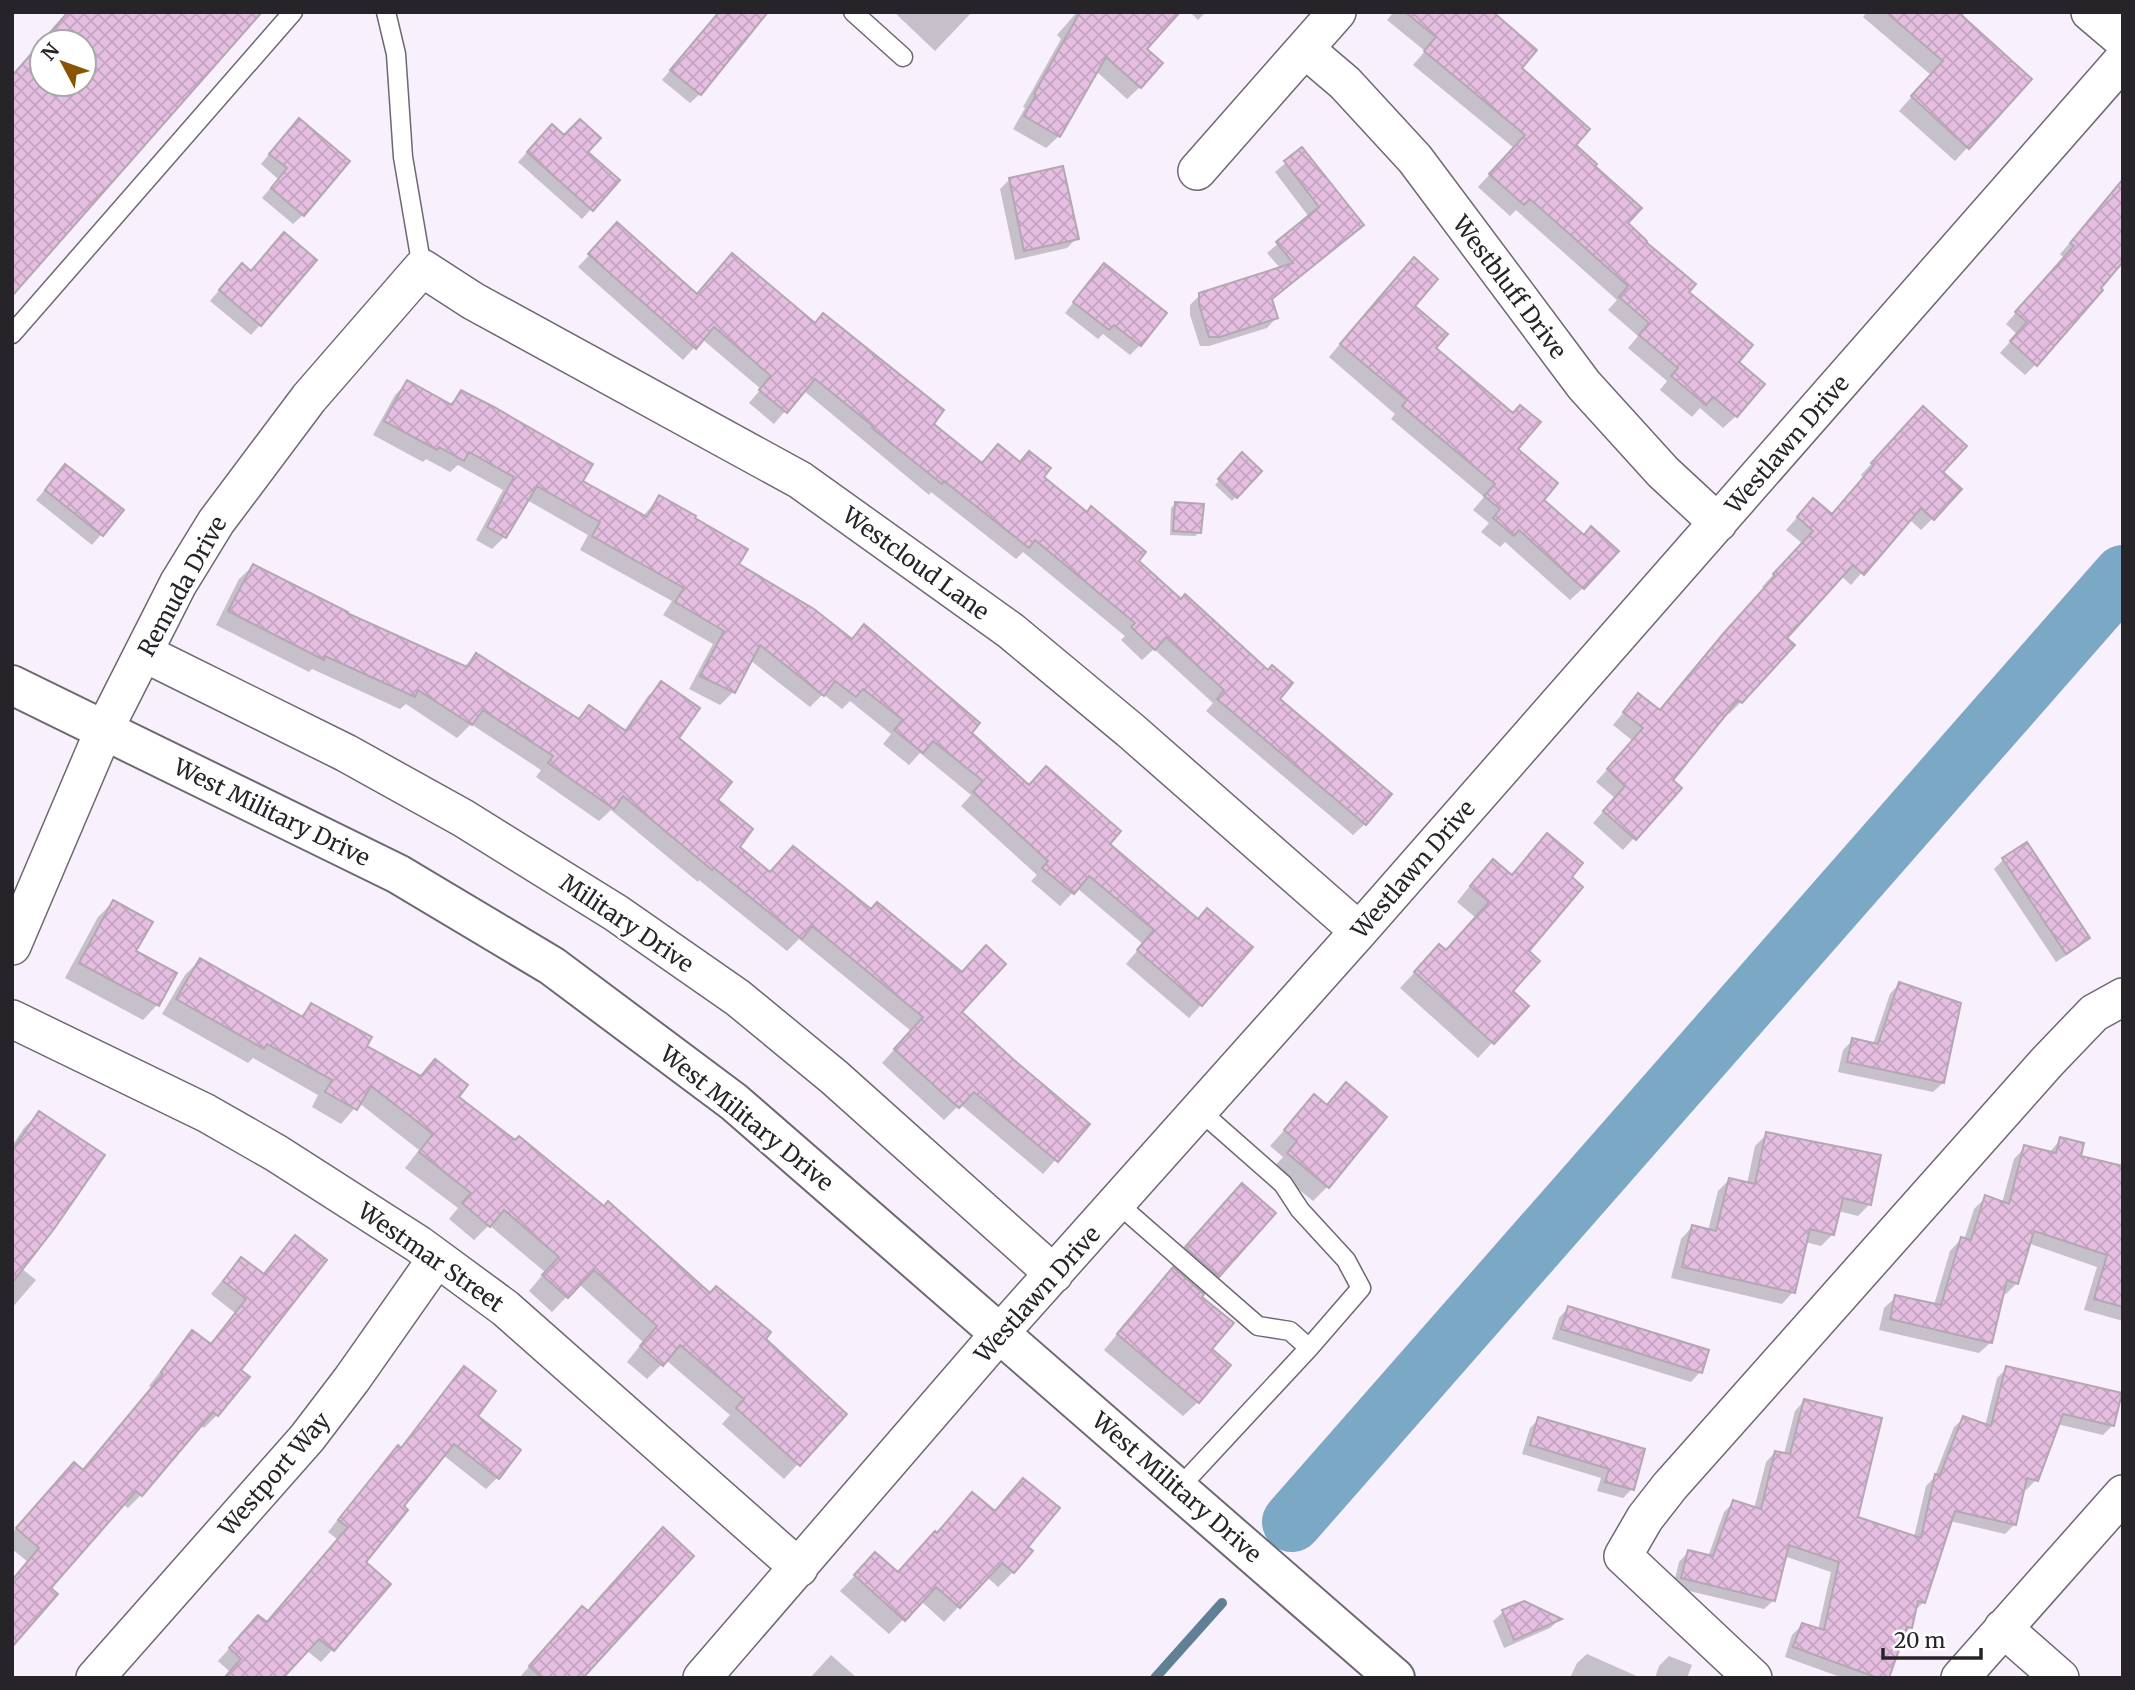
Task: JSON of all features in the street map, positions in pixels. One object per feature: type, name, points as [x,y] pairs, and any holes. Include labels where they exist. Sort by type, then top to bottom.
[{"type":"main road","name":"West Military Drive","points":[[12,685],[398,874],[552,966],[734,1102],[1395,1678]]},
{"type":"street","points":[[1197,171],[1338,12]]},
{"type":"street","points":[[2090,12],[2123,40]]},
{"type":"street","name":"Westbluff Drive","points":[[1305,48],[1345,83],[1415,159],[1584,385],[1662,472],[1718,523]]},
{"type":"street","name":"Westlawn Drive","points":[[702,1678],[1000,1333],[1359,930],[2123,60]]},
{"type":"street","name":"Remuda Drive","points":[[12,946],[104,730],[178,584],[216,522],[309,398],[422,268]]},
{"type":"street","name":"Westcloud Lane","points":[[422,268],[473,301],[800,480],[1011,631],[1130,730],[1359,930]]},
{"type":"street","name":"Military Drive","points":[[144,653],[346,753],[463,818],[616,913],[738,998],[824,1068],[1054,1274]]},
{"type":"street","points":[[1753,1678],[1623,1556],[1644,1518],[1670,1486],[2038,1072],[2094,1013],[2123,997]]},
{"type":"street","name":"Westmar Street","points":[[12,1019],[206,1112],[276,1153],[437,1258],[505,1308],[799,1568]]},
{"type":"street","name":"Westport Way","points":[[95,1678],[307,1438],[437,1258]]},
{"type":"street","points":[[1960,1678],[2123,1494]]},
{"type":"street","points":[[2003,1628],[2060,1678]]},
{"type":"lane","points":[[12,334],[293,12]]},
{"type":"lane","points":[[386,12],[396,54],[403,157],[422,268]]},
{"type":"lane","points":[[853,12],[903,57]]},
{"type":"lane","points":[[1178,1489],[1361,1288],[1346,1260],[1300,1210],[1283,1184],[1199,1110]]},
{"type":"lane","points":[[1117,1203],[1258,1326],[1290,1331],[1309,1348]]},
{"type":"building","points":[[68,12],[262,12],[12,296],[12,76],[28,58],[28,98],[98,98],[98,28],[54,28]]},
{"type":"building","points":[[719,12],[768,12],[701,95],[670,70]]},
{"type":"building","points":[[1080,12],[1180,12],[1147,49],[1163,63],[1141,88],[1106,57],[1060,137],[1024,116]]},
{"type":"building","points":[[1405,12],[1493,12],[1537,50],[1522,68],[1590,129],[1576,145],[1642,208],[1628,223],[1646,242],[1696,284],[1689,292],[1753,345],[1739,362],[1765,384],[1737,417],[1713,397],[1706,405],[1671,376],[1678,368],[1639,335],[1649,323],[1619,297],[1628,286],[1530,199],[1524,205],[1489,174],[1525,135],[1424,51],[1436,37]]},
{"type":"building","points":[[1886,12],[1958,12],[2032,79],[1969,149],[1911,96],[1943,61]]},
{"type":"building","points":[[299,118],[350,161],[304,216],[271,188],[287,168],[269,154]]},
{"type":"building","points":[[580,119],[601,138],[588,152],[620,180],[593,211],[527,152],[552,124],[564,135]]},
{"type":"building","points":[[1302,147],[1364,225],[1272,299],[1278,318],[1220,337],[1209,337],[1199,304],[1199,293],[1293,263],[1276,242],[1319,207],[1284,161]]},
{"type":"building","points":[[1063,166],[1079,239],[1024,251],[1009,178]]},
{"type":"building","points":[[2123,179],[2123,262],[2101,288],[2103,290],[2037,366],[2010,341],[2027,322],[2015,312],[2074,246],[2070,243]]},
{"type":"building","points":[[617,222],[697,294],[732,253],[815,323],[823,313],[944,410],[934,424],[982,463],[998,444],[1020,462],[1029,451],[1051,468],[1044,477],[1087,512],[1091,506],[1146,552],[1139,561],[1181,599],[1185,594],[1268,670],[1272,665],[1293,683],[1280,699],[1392,794],[1366,825],[1217,699],[1224,690],[1166,637],[1155,650],[1131,627],[1135,623],[1035,540],[1029,548],[944,481],[942,484],[815,379],[787,413],[759,390],[771,376],[714,327],[696,349],[588,254]]},
{"type":"building","points":[[284,232],[317,260],[261,326],[219,290],[242,263],[251,271]]},
{"type":"building","points":[[1414,257],[1438,279],[1415,306],[1448,334],[1436,348],[1513,413],[1520,405],[1541,422],[1518,449],[1558,483],[1544,500],[1584,535],[1591,526],[1619,551],[1584,589],[1519,530],[1514,536],[1493,518],[1500,509],[1484,496],[1495,484],[1402,406],[1407,400],[1340,344]]},
{"type":"building","points":[[1104,263],[1167,313],[1141,346],[1114,325],[1109,330],[1073,302]]},
{"type":"building","points":[[407,380],[452,405],[461,390],[494,407],[593,464],[583,481],[647,517],[659,495],[696,516],[695,518],[748,549],[739,564],[814,609],[852,639],[864,624],[980,723],[972,733],[1029,785],[1046,766],[1121,831],[1110,844],[1198,919],[1207,908],[1253,947],[1202,1006],[1137,950],[1154,930],[1089,876],[1074,894],[1042,868],[1048,861],[973,792],[983,781],[933,741],[923,753],[894,730],[903,720],[863,689],[856,697],[835,681],[824,696],[760,645],[735,693],[700,676],[724,631],[675,602],[684,588],[592,536],[600,522],[537,486],[506,538],[487,527],[514,477],[469,452],[464,461],[439,447],[437,450],[384,421]]},
{"type":"building","points":[[1923,406],[1967,446],[1943,472],[1962,489],[1934,520],[1921,508],[1864,575],[1853,565],[1787,638],[1795,645],[1742,703],[1738,700],[1673,780],[1682,788],[1636,840],[1603,811],[1625,786],[1607,769],[1643,728],[1623,712],[1638,693],[1660,710],[1775,576],[1773,574],[1813,531],[1797,517],[1813,498],[1832,514],[1874,465],[1871,463]]},
{"type":"building","points":[[1242,452],[1262,471],[1237,498],[1218,479]]},
{"type":"building","points":[[65,464],[124,510],[103,536],[45,490]]},
{"type":"building","points":[[1175,502],[1204,504],[1201,533],[1173,531]]},
{"type":"building","points":[[253,564],[347,613],[467,667],[476,653],[579,719],[589,705],[626,731],[661,681],[700,708],[679,738],[732,782],[718,800],[753,829],[740,847],[770,872],[793,846],[871,909],[877,902],[962,972],[986,945],[1006,964],[962,1012],[1090,1124],[1058,1162],[974,1092],[959,1108],[894,1049],[923,1017],[812,926],[802,939],[714,868],[712,870],[623,796],[614,809],[548,763],[553,756],[483,710],[472,725],[418,690],[415,697],[325,656],[324,660],[228,611]]},
{"type":"building","points":[[1547,833],[1583,863],[1572,877],[1583,887],[1529,951],[1540,961],[1513,991],[1529,1006],[1494,1044],[1414,972],[1439,944],[1446,950],[1489,902],[1470,886],[1493,859],[1512,875]]},
{"type":"building","points":[[2027,842],[2090,938],[2066,954],[2002,858]]},
{"type":"building","points":[[113,900],[153,922],[136,951],[177,973],[159,1006],[79,963]]},
{"type":"building","points":[[200,958],[303,1017],[311,1003],[372,1037],[367,1046],[421,1076],[435,1059],[468,1085],[459,1097],[515,1140],[519,1136],[604,1206],[608,1201],[710,1293],[716,1286],[771,1332],[766,1339],[847,1414],[800,1466],[736,1408],[744,1399],[680,1345],[663,1366],[640,1346],[657,1326],[594,1270],[568,1298],[542,1275],[559,1257],[504,1210],[490,1227],[462,1203],[471,1193],[419,1152],[433,1134],[371,1086],[357,1110],[325,1092],[332,1080],[267,1044],[264,1049],[176,999]]},
{"type":"building","points":[[1899,982],[1961,1003],[1944,1083],[1847,1062],[1852,1038],[1878,1044]]},
{"type":"building","points":[[1346,1082],[1387,1117],[1329,1188],[1287,1153],[1297,1141],[1284,1130],[1314,1094],[1327,1105]]},
{"type":"building","points":[[39,1111],[105,1155],[54,1229],[12,1283],[12,1151]]},
{"type":"building","points":[[1766,1132],[1881,1155],[1871,1205],[1843,1198],[1834,1235],[1810,1229],[1795,1293],[1682,1267],[1692,1225],[1716,1231],[1729,1178],[1755,1184]]},
{"type":"building","points":[[2060,1137],[2084,1143],[2081,1156],[2123,1166],[2123,1307],[2094,1299],[2107,1255],[2034,1231],[2018,1284],[2007,1280],[1992,1343],[1890,1319],[1895,1295],[1941,1305],[1961,1237],[1971,1240],[1985,1195],[2009,1204],[2024,1145],[2056,1153]]},
{"type":"building","points":[[1242,1183],[1276,1213],[1219,1277],[1185,1247]]},
{"type":"building","points":[[295,1235],[327,1260],[241,1370],[250,1377],[218,1416],[213,1412],[142,1496],[136,1491],[51,1588],[58,1594],[12,1647],[12,1580],[39,1548],[16,1528],[74,1462],[83,1470],[163,1374],[161,1372],[192,1330],[211,1344],[246,1299],[223,1281],[241,1257],[264,1274]]},
{"type":"building","points":[[1173,1267],[1204,1294],[1202,1297],[1234,1323],[1212,1349],[1231,1365],[1199,1403],[1117,1334]]},
{"type":"building","points":[[1568,1306],[1709,1350],[1702,1373],[1561,1329]]},
{"type":"building","points":[[464,1366],[496,1391],[478,1416],[521,1450],[499,1479],[454,1444],[404,1506],[408,1510],[366,1562],[391,1584],[334,1651],[319,1639],[283,1678],[224,1678],[241,1659],[229,1648],[258,1615],[267,1622],[348,1527],[338,1520],[398,1445],[401,1448]]},
{"type":"building","points":[[2006,1366],[2122,1393],[2114,1426],[2063,1414],[2038,1481],[2027,1478],[2016,1525],[1955,1511],[1925,1603],[1918,1601],[1912,1628],[1907,1627],[1889,1678],[1878,1678],[1793,1647],[1802,1623],[1824,1630],[1839,1562],[1789,1545],[1775,1601],[1681,1578],[1688,1550],[1713,1556],[1733,1500],[1761,1509],[1775,1451],[1790,1454],[1804,1399],[1882,1418],[1858,1517],[1921,1538],[1935,1474],[1940,1475],[1963,1416],[1991,1426]]},
{"type":"building","points":[[1538,1417],[1645,1449],[1634,1490],[1605,1482],[1609,1469],[1530,1445]]},
{"type":"building","points":[[1023,1478],[1060,1508],[1028,1547],[1033,1551],[1014,1573],[1002,1563],[960,1608],[936,1587],[905,1621],[854,1575],[875,1552],[898,1572],[935,1531],[937,1533],[972,1492],[995,1511]]},
{"type":"building","points":[[663,1527],[694,1556],[583,1678],[542,1678],[529,1666],[582,1606],[588,1611]]},
{"type":"building","points":[[1524,1601],[1562,1619],[1514,1640],[1502,1610]]},
{"type":"waterway","points":[[1292,1522],[2123,575]]},
{"type":"waterway","points":[[1155,1678],[1222,1603]]}]
